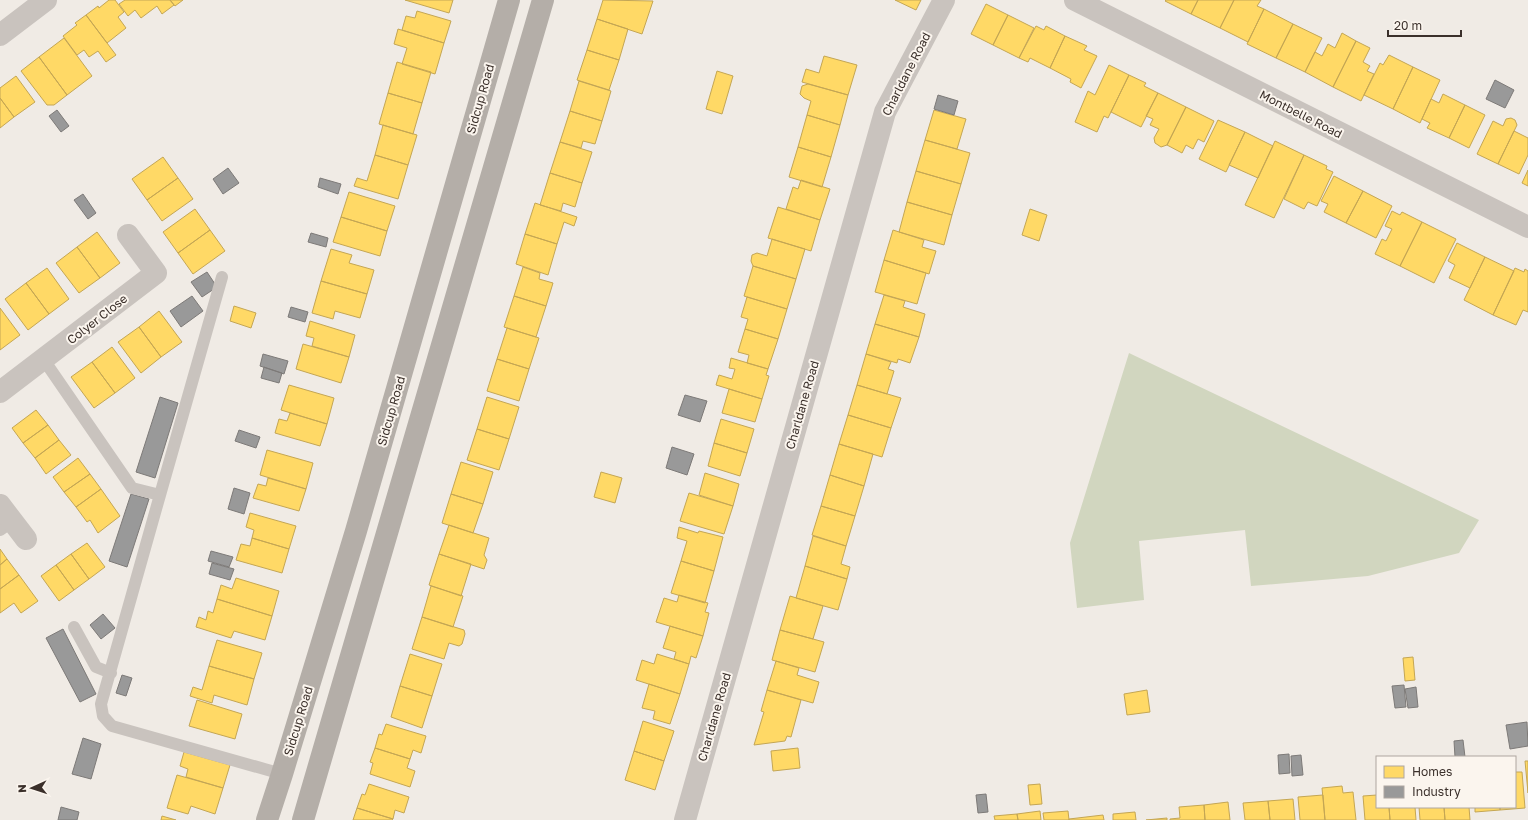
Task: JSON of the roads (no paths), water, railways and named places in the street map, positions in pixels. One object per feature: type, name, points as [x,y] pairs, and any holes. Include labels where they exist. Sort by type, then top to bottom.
[{"type":"highway","name":"Sidcup Road","points":[[267,820],[358,524],[509,0]]},
{"type":"highway","points":[[303,820],[543,0]]},
{"type":"street","points":[[0,35],[46,0]]},
{"type":"street","name":"Charldane Road","points":[[686,820],[885,112],[944,0]]},
{"type":"street","name":"Montbelle Road","points":[[1075,0],[1528,227]]},
{"type":"street","name":"Colyer Close","points":[[0,392],[44,360],[156,273],[128,235]]},
{"type":"street","points":[[4,519],[26,539]]},
{"type":"lane","points":[[222,277],[101,704],[103,716],[112,726],[282,774]]},
{"type":"lane","points":[[44,360],[132,488],[160,495]]},
{"type":"lane","points":[[74,627],[96,667],[111,672]]}]
